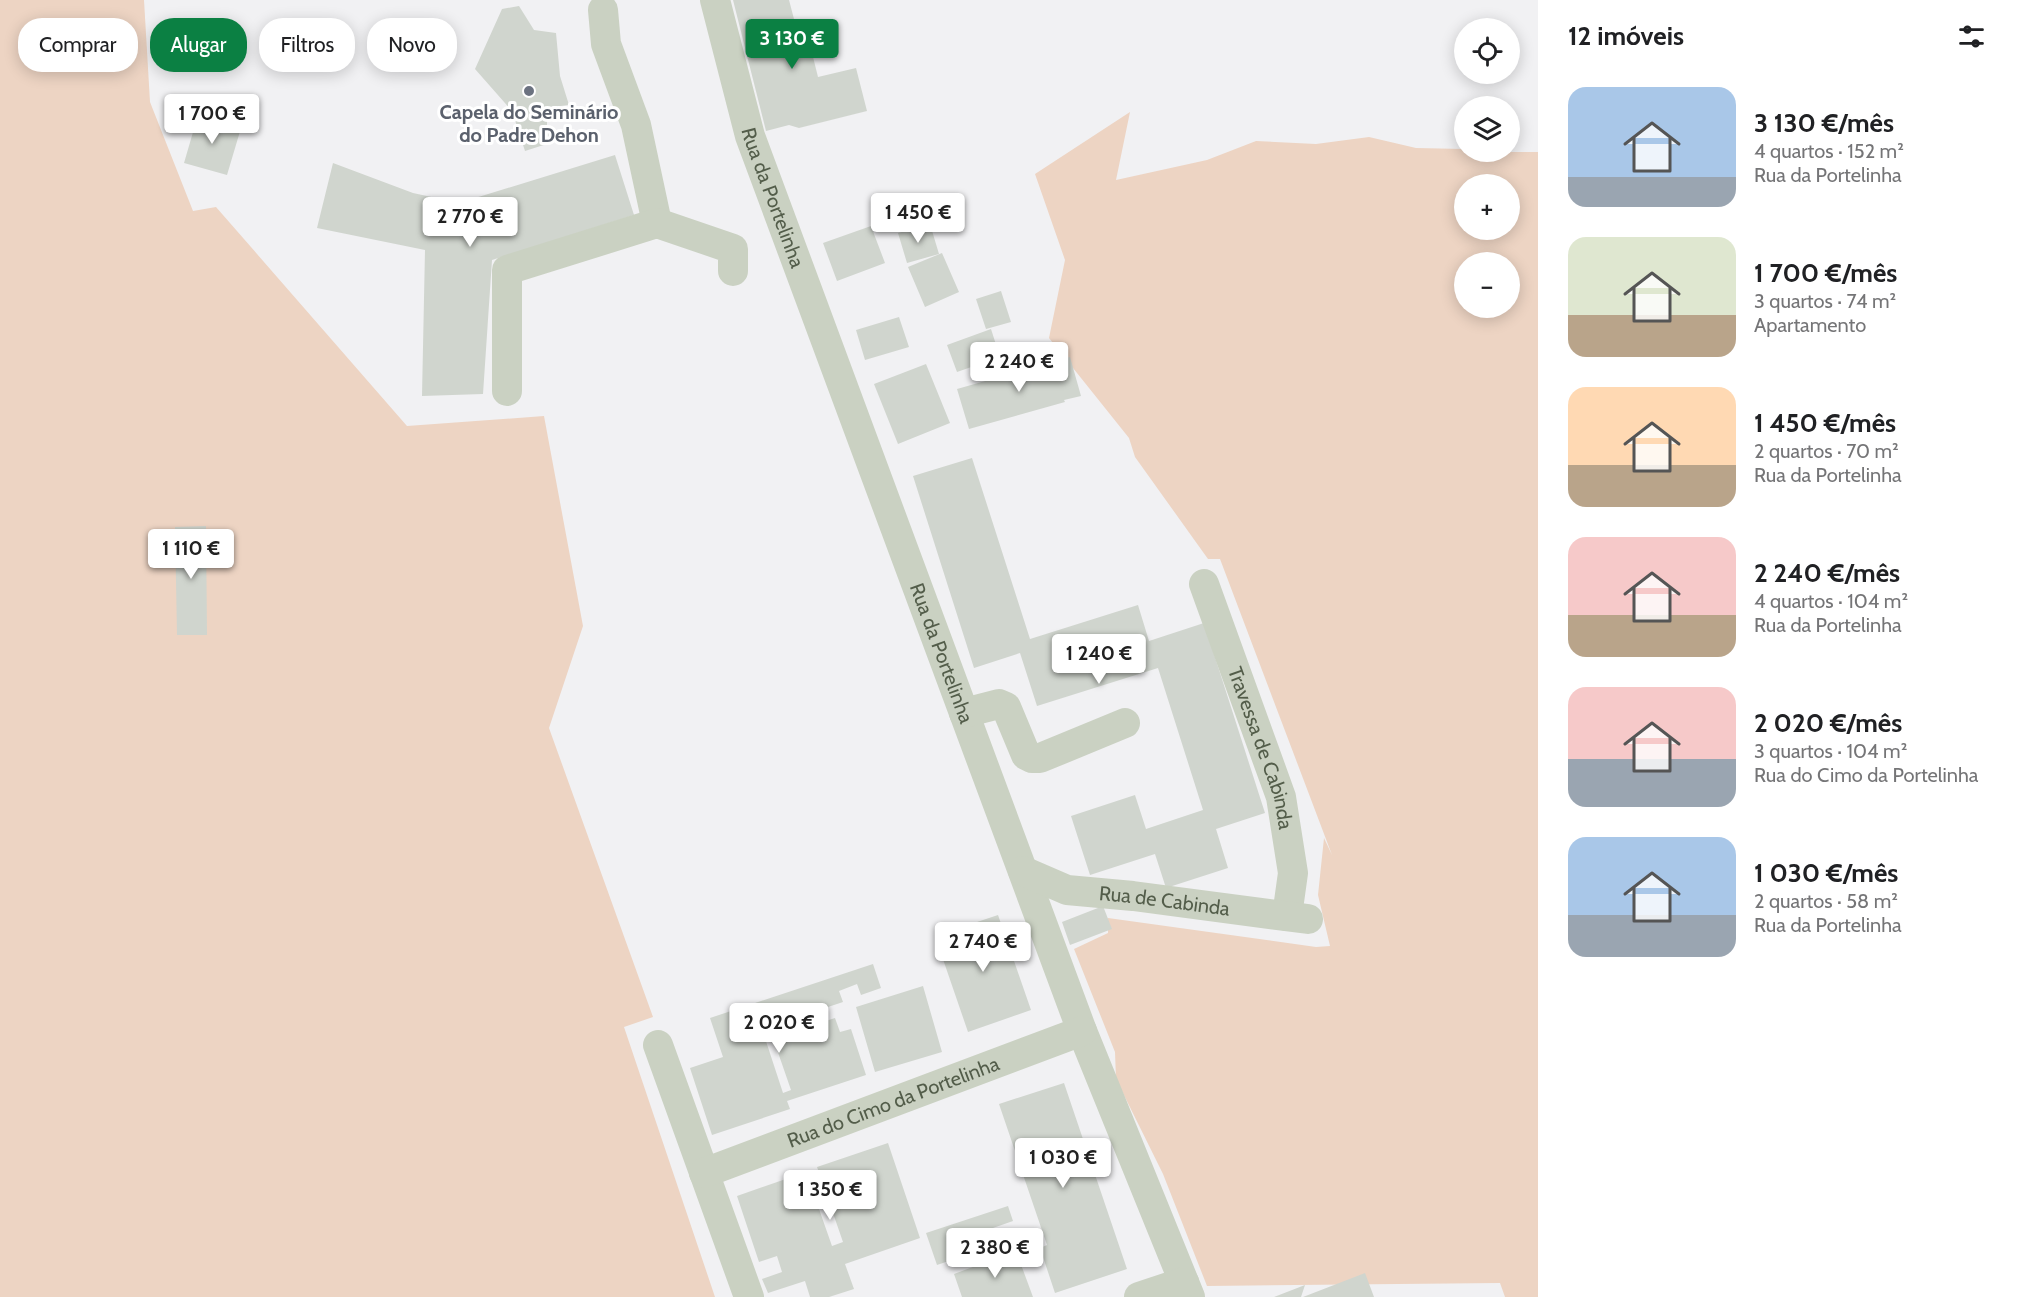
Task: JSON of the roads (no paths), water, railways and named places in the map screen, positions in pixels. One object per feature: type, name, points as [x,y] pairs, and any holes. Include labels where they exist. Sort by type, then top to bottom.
[{"type":"street","name":"Rua da Portelinha","points":[[716,0],[750,136],[1082,1031],[1187,1290]]},
{"type":"street","points":[[603,3],[606,44],[636,125],[657,223]]},
{"type":"street","points":[[507,391],[507,270],[657,223],[733,249],[733,271]]},
{"type":"street","name":"Travessa de Cabinda","points":[[1204,584],[1281,797],[1293,873],[1297,917]]},
{"type":"street","points":[[964,713],[999,704],[1006,707],[1026,755],[1032,758],[1040,758],[1125,723]]},
{"type":"street","name":"Rua de Cabinda","points":[[1023,871],[1067,890],[1297,917]]},
{"type":"street","name":"Rua do Cimo da Portelinha","points":[[704,1173],[1082,1031]]},
{"type":"street","points":[[658,1045],[749,1297]]},
{"type":"street","points":[[1139,1297],[1187,1290]]},
{"type":"place","name":"Capela do Seminário do Padre Dehon","points":[[529,91]]}]
